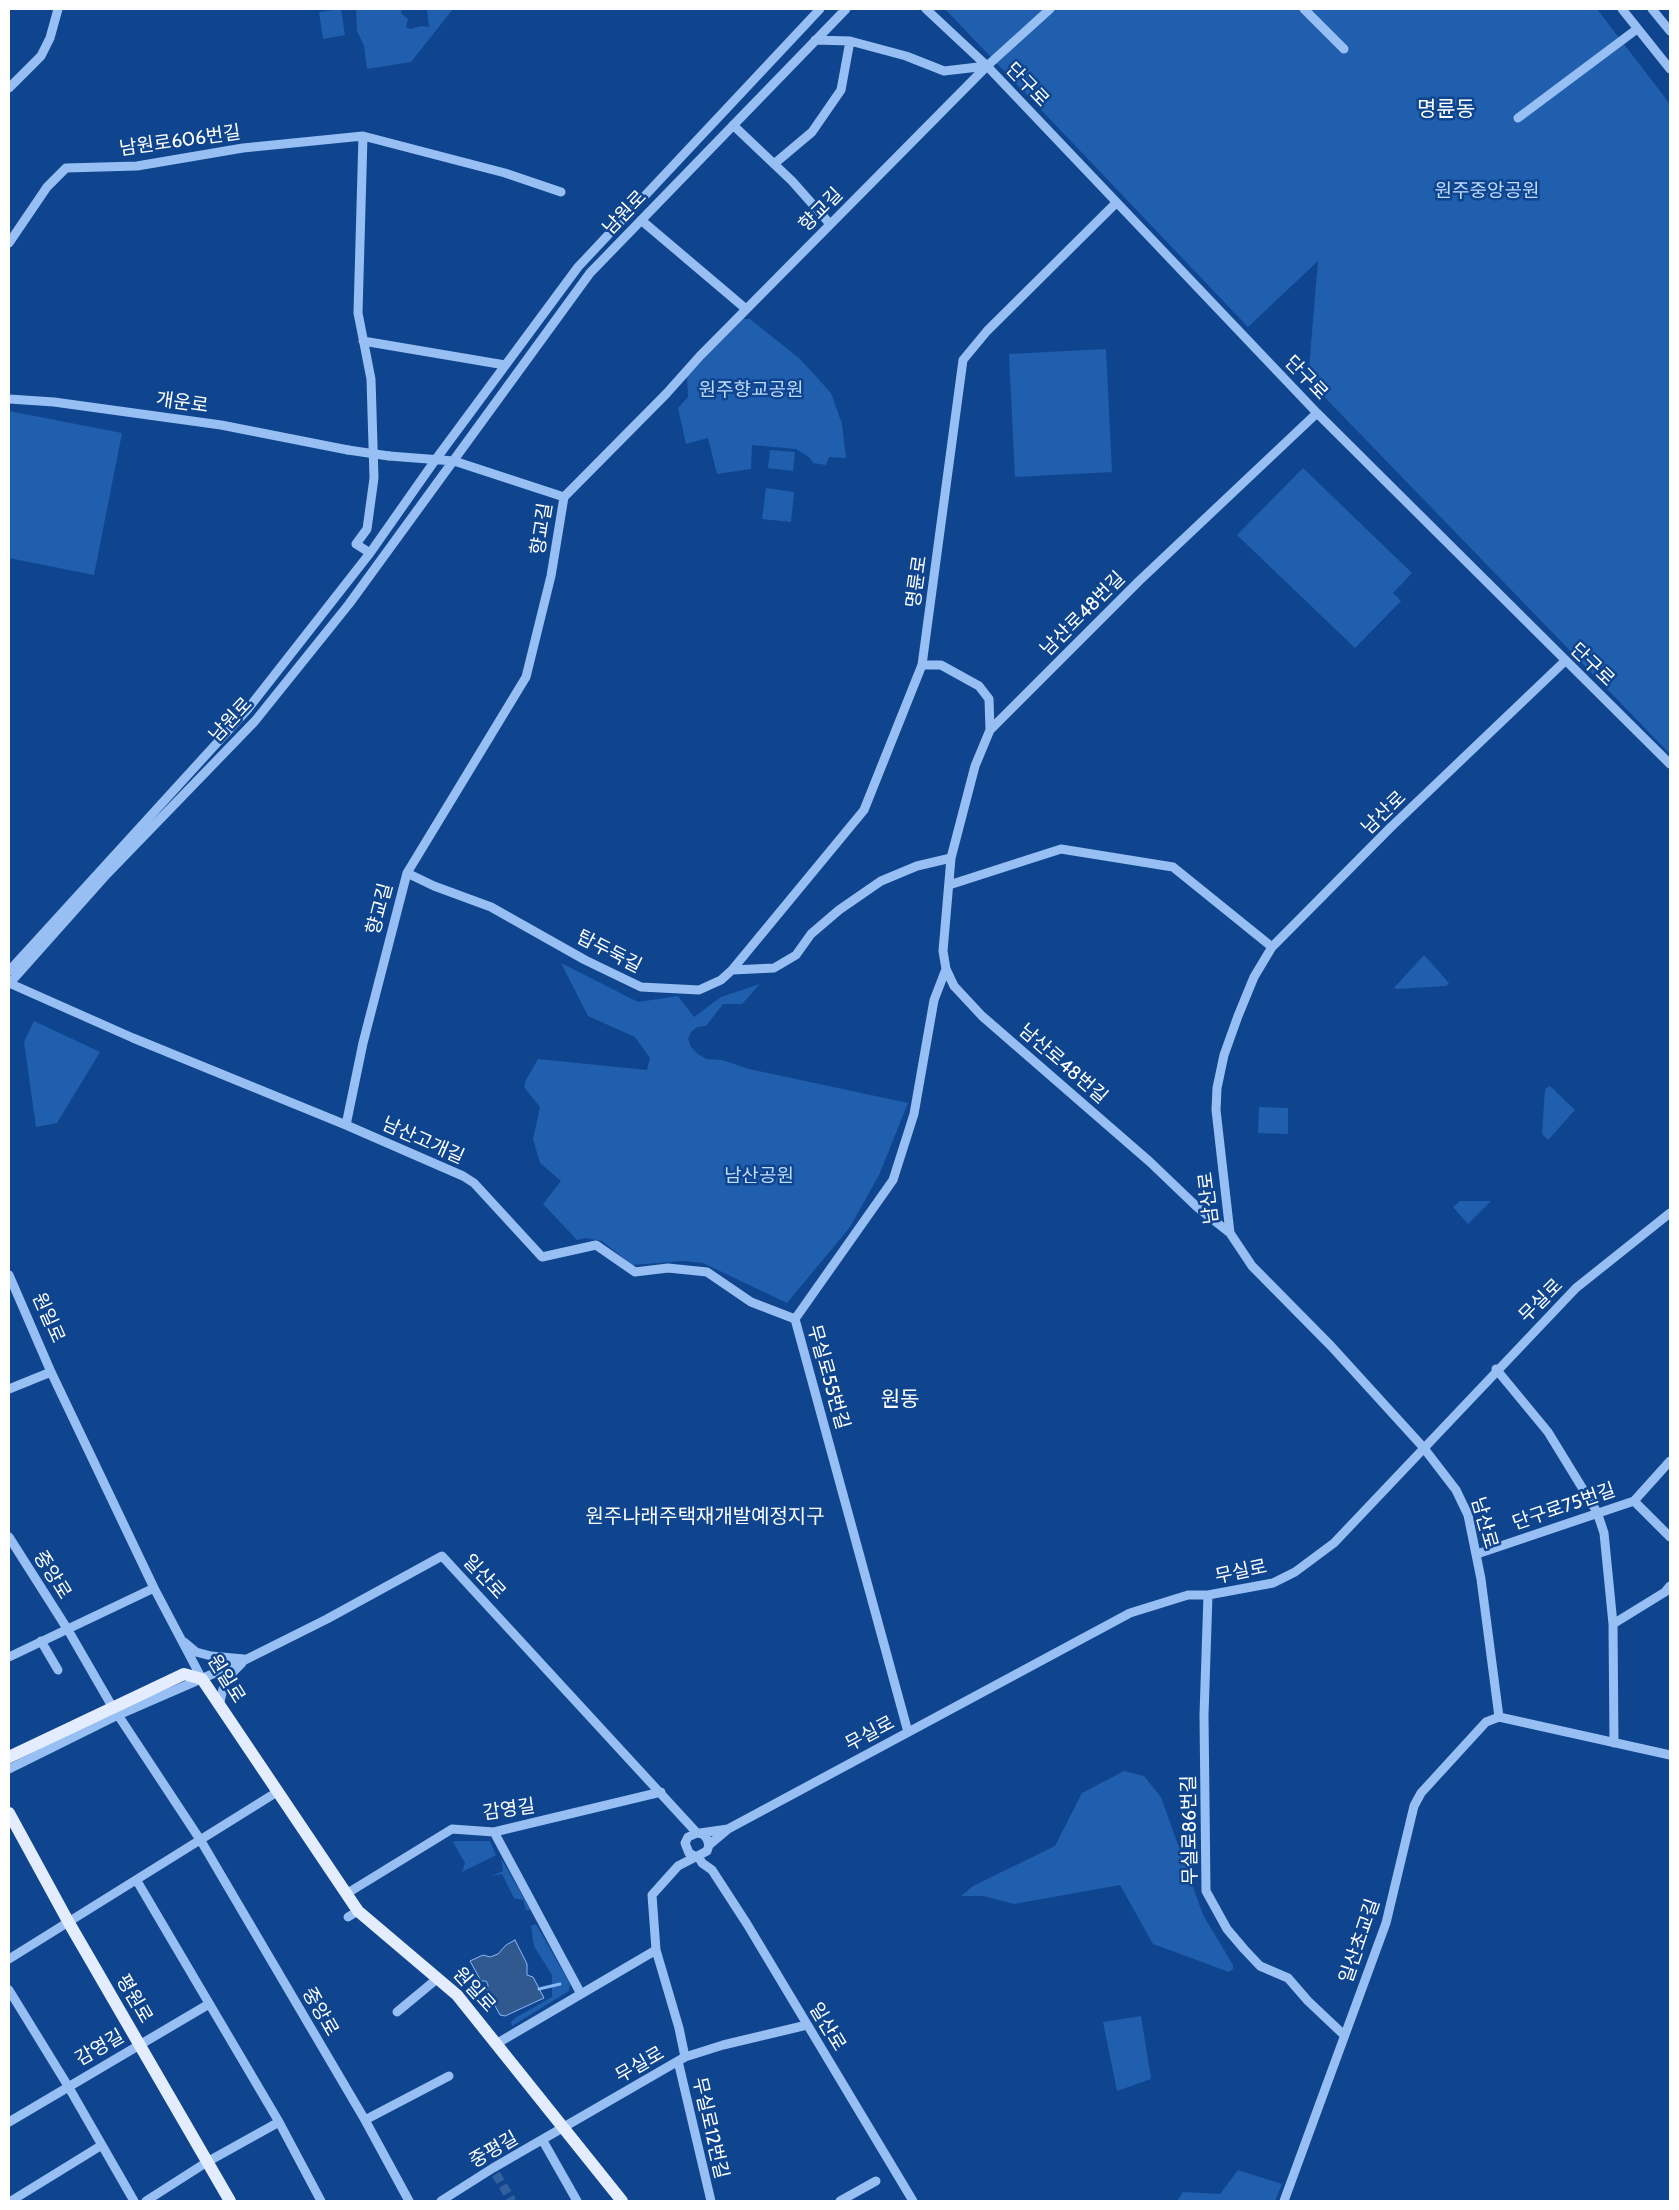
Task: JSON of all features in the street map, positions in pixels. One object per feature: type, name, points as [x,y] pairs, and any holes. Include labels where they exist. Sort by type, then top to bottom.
[{"type":"main road","points":[[9,1757],[116,1712],[184,1674],[202,1679]]},
{"type":"main road","name":"원일로","points":[[202,1679],[346,1894],[353,1914],[438,1978],[457,1995],[622,2201]]},
{"type":"main road","name":"평원로","points":[[9,1813],[69,1923],[230,2201]]},
{"type":"street","points":[[9,88],[41,56],[50,38],[58,9]]},
{"type":"street","name":"남원로","points":[[9,971],[247,710],[370,553],[436,459],[578,267],[820,9]]},
{"type":"street","name":"남원로","points":[[9,984],[107,874],[255,721],[349,604],[590,273],[846,9]]},
{"type":"street","name":"단구로","points":[[926,9],[986,66],[1317,413],[1564,661],[1670,764]]},
{"type":"street","name":"향교길","points":[[346,1125],[364,1043],[407,873],[526,677],[551,576],[564,497],[986,66],[1050,9]]},
{"type":"street","points":[[1304,9],[1344,49]]},
{"type":"street","points":[[1622,9],[1670,69]]},
{"type":"street","points":[[1652,9],[1670,31]]},
{"type":"street","points":[[1518,118],[1637,29]]},
{"type":"street","points":[[815,40],[850,41],[906,56],[944,70],[986,66]]},
{"type":"street","points":[[774,164],[812,132],[841,90],[850,41]]},
{"type":"street","points":[[733,125],[792,180],[830,224]]},
{"type":"street","points":[[363,136],[358,313],[371,379],[374,478],[367,529],[356,544],[370,553]]},
{"type":"street","name":"남원로606번길","points":[[9,243],[47,187],[66,168],[137,166],[243,148],[363,136],[514,176],[561,192]]},
{"type":"street","name":"명륜로","points":[[732,970],[864,810],[922,664],[964,360],[986,332],[1116,203]]},
{"type":"street","points":[[641,220],[746,309]]},
{"type":"street","points":[[578,267],[590,273]]},
{"type":"street","points":[[363,342],[505,365]]},
{"type":"street","name":"개운로","points":[[9,399],[54,402],[212,423],[348,450],[389,456],[436,459]]},
{"type":"street","name":"남산로48번길","points":[[1230,1233],[1197,1208],[1150,1162],[982,1016],[954,986],[946,968],[943,951],[951,858],[975,766],[990,730],[1139,581],[1317,413]]},
{"type":"street","points":[[436,459],[454,461],[564,497]]},
{"type":"street","name":"남산로","points":[[1499,1717],[1477,1554],[1468,1515],[1456,1490],[1423,1447],[1331,1346],[1252,1266],[1230,1233],[1216,1110],[1217,1088],[1224,1055],[1238,1016],[1254,977],[1272,947],[1390,828],[1564,661]]},
{"type":"street","points":[[922,664],[941,665],[979,686],[989,699],[990,730]]},
{"type":"street","points":[[949,885],[1061,849],[1173,867],[1272,947]]},
{"type":"street","points":[[732,970],[774,968],[796,955],[811,934],[839,910],[881,881],[917,866],[951,858]]},
{"type":"street","name":"탑두둑길","points":[[407,873],[434,886],[491,907],[585,960],[641,987],[699,990],[721,980],[732,970]]},
{"type":"street","name":"무실로55번길","points":[[908,1732],[795,1319],[893,1180],[914,1114],[934,1000],[946,968]]},
{"type":"street","name":"남산고개길","points":[[9,984],[133,1038],[419,1156],[474,1183],[542,1258],[596,1245],[634,1272],[668,1268],[707,1272],[751,1302],[795,1319]]},
{"type":"street","name":"무실로","points":[[728,1829],[1130,1613],[1188,1595],[1208,1595],[1273,1583],[1295,1572],[1334,1543],[1496,1369],[1576,1288],[1670,1213]]},
{"type":"street","name":"원일로","points":[[9,1275],[51,1372],[154,1588],[202,1679]]},
{"type":"street","points":[[1496,1369],[1548,1432],[1597,1512],[1604,1533],[1613,1624],[1614,1743]]},
{"type":"street","points":[[9,1389],[51,1372]]},
{"type":"street","name":"단구로75번길","points":[[1477,1554],[1634,1501],[1670,1461]]},
{"type":"street","name":"단구로75번길","points":[[1634,1501],[1670,1537]]},
{"type":"street","name":"중앙로","points":[[9,1537],[68,1630],[116,1712],[201,1841],[364,2120],[409,2201]]},
{"type":"street","name":"일산로","points":[[202,1679],[327,1619],[442,1556],[685,1818],[695,1834]]},
{"type":"street","points":[[1613,1624],[1665,1592],[1670,1586]]},
{"type":"street","points":[[9,1656],[68,1630],[154,1588]]},
{"type":"street","name":"무실로86번길","points":[[1208,1595],[1204,1714],[1206,1891],[1227,1929],[1244,1950],[1260,1966],[1288,1978],[1308,2001],[1344,2035]]},
{"type":"street","points":[[180,1638],[196,1652],[211,1656],[247,1659]]},
{"type":"street","points":[[41,1641],[58,1670]]},
{"type":"street","points":[[219,1706],[223,1688],[232,1673],[247,1659]]},
{"type":"street","points":[[9,1769],[116,1712]]},
{"type":"street","points":[[1499,1717],[1670,1755]]},
{"type":"street","name":"일산초교길","points":[[1284,2201],[1386,1923],[1414,1806],[1421,1793],[1486,1722],[1499,1717]]},
{"type":"street","points":[[9,1959],[277,1792]]},
{"type":"street","name":"감영길","points":[[346,1894],[452,1829],[494,1832],[661,1792]]},
{"type":"street","points":[[678,1866],[685,1846],[695,1834],[728,1829]]},
{"type":"street","points":[[678,1866],[708,1848],[728,1829]]},
{"type":"street","points":[[494,1832],[581,1994]]},
{"type":"street","points":[[695,1834],[706,1837],[712,1870]]},
{"type":"street","points":[[685,1846],[689,1854],[697,1856],[702,1863],[712,1870]]},
{"type":"street","name":"무실로","points":[[564,2128],[682,2059],[679,2028],[656,1950],[652,1895],[678,1866]]},
{"type":"street","name":"일산로","points":[[712,1870],[913,2201]]},
{"type":"street","points":[[137,1881],[279,2122],[321,2201]]},
{"type":"street","points":[[496,2044],[656,1950]]},
{"type":"street","points":[[397,2012],[438,1978]]},
{"type":"street","points":[[9,1990],[68,2086],[134,2201]]},
{"type":"street","name":"감영길","points":[[9,2122],[209,2004]]},
{"type":"street","points":[[682,2059],[723,2045],[807,2025]]},
{"type":"street","name":"무실로12번길","points":[[682,2059],[711,2201]]},
{"type":"street","points":[[364,2120],[449,2076]]},
{"type":"street","points":[[146,2201],[207,2162],[279,2122]]},
{"type":"street","name":"중평길","points":[[444,2200],[564,2128]]},
{"type":"street","points":[[544,2141],[576,2201]]},
{"type":"street","points":[[11,2201],[102,2145]]},
{"type":"street","points":[[840,2201],[876,2181]]},
{"type":"green space","points":[[341,9],[345,35],[323,39],[319,12]]},
{"type":"green space","points":[[356,9],[402,9],[401,13],[408,19],[406,27],[410,29],[421,26],[429,27],[427,9],[453,9],[411,62],[367,69],[364,46],[357,31]]},
{"type":"green space","name":"원주중앙공원","points":[[945,9],[1597,9],[1670,104],[1670,754],[1308,380],[1318,261],[1248,327]]},
{"type":"green space","name":"원주향교공원","points":[[743,319],[750,319],[800,359],[831,393],[842,424],[846,458],[829,457],[826,465],[813,463],[810,458],[796,449],[752,445],[751,469],[717,474],[708,438],[686,444],[678,408],[688,397],[687,376]]},
{"type":"green space","points":[[1106,349],[1112,472],[1015,477],[1009,354]]},
{"type":"green space","points":[[9,411],[122,433],[94,575],[9,558]]},
{"type":"green space","points":[[770,450],[795,452],[793,471],[768,468]]},
{"type":"green space","points":[[1303,468],[1412,573],[1393,593],[1401,601],[1355,648],[1237,535]]},
{"type":"green space","points":[[766,488],[794,492],[791,522],[762,519]]},
{"type":"green space","points":[[1424,955],[1449,983],[1446,986],[1394,988]]},
{"type":"green space","name":"남산공원","points":[[561,963],[638,1002],[678,996],[694,1017],[721,997],[760,984],[742,1004],[723,1004],[706,1026],[697,1027],[691,1032],[688,1039],[691,1047],[698,1054],[706,1059],[722,1060],[749,1069],[908,1103],[879,1175],[850,1227],[787,1303],[703,1263],[683,1261],[632,1265],[602,1241],[585,1238],[577,1240],[543,1204],[561,1181],[540,1163],[533,1139],[540,1107],[524,1087],[538,1059],[647,1070],[650,1058],[635,1037],[588,1016]]},
{"type":"green space","points":[[34,1021],[100,1052],[57,1123],[36,1127],[24,1042]]},
{"type":"green space","points":[[1550,1086],[1575,1110],[1548,1140],[1542,1134],[1545,1089]]},
{"type":"green space","points":[[1259,1107],[1288,1108],[1288,1134],[1258,1133]]},
{"type":"green space","points":[[1460,1201],[1491,1201],[1468,1224],[1453,1207]]},
{"type":"green space","points":[[1124,1771],[1144,1776],[1161,1797],[1203,1915],[1233,1965],[1233,1969],[1229,1972],[1153,1944],[1120,1885],[1014,1904],[983,1896],[961,1896],[973,1886],[1055,1846],[1082,1793]]},
{"type":"green space","points":[[490,1841],[496,1855],[462,1872],[465,1863],[453,1842]]},
{"type":"green space","points":[[501,1858],[530,1910],[526,1910],[523,1900],[514,1898],[502,1874],[492,1876],[503,1871]]},
{"type":"green space","points":[[536,1924],[570,1984],[569,1991],[512,2026],[511,2022],[515,2018],[552,1997],[552,1975],[534,1946],[531,1926]]},
{"type":"green space","points":[[1141,2016],[1151,2079],[1117,2091],[1103,2022]]},
{"type":"green space","points":[[1238,2170],[1282,2184],[1275,2201],[1177,2201],[1183,2192],[1220,2194]]},
{"type":"shaded area","points":[[515,1940],[527,1964],[527,1975],[533,1977],[544,1998],[505,2016],[500,2015],[487,1991],[488,1985],[486,1981],[481,1981],[470,1961],[483,1955],[490,1957],[498,1954],[506,1945]]},
{"type":"waterway","points":[[539,1989],[560,1984]]},
{"type":"tunnel","points":[[496,2174],[512,2201]]},
{"type":"district","name":"명륜동","points":[[1446,110]]},
{"type":"district","name":"원동","points":[[900,1400]]},
{"type":"district","name":"원주나래주택재개발예정지구","points":[[705,1517]]}]
